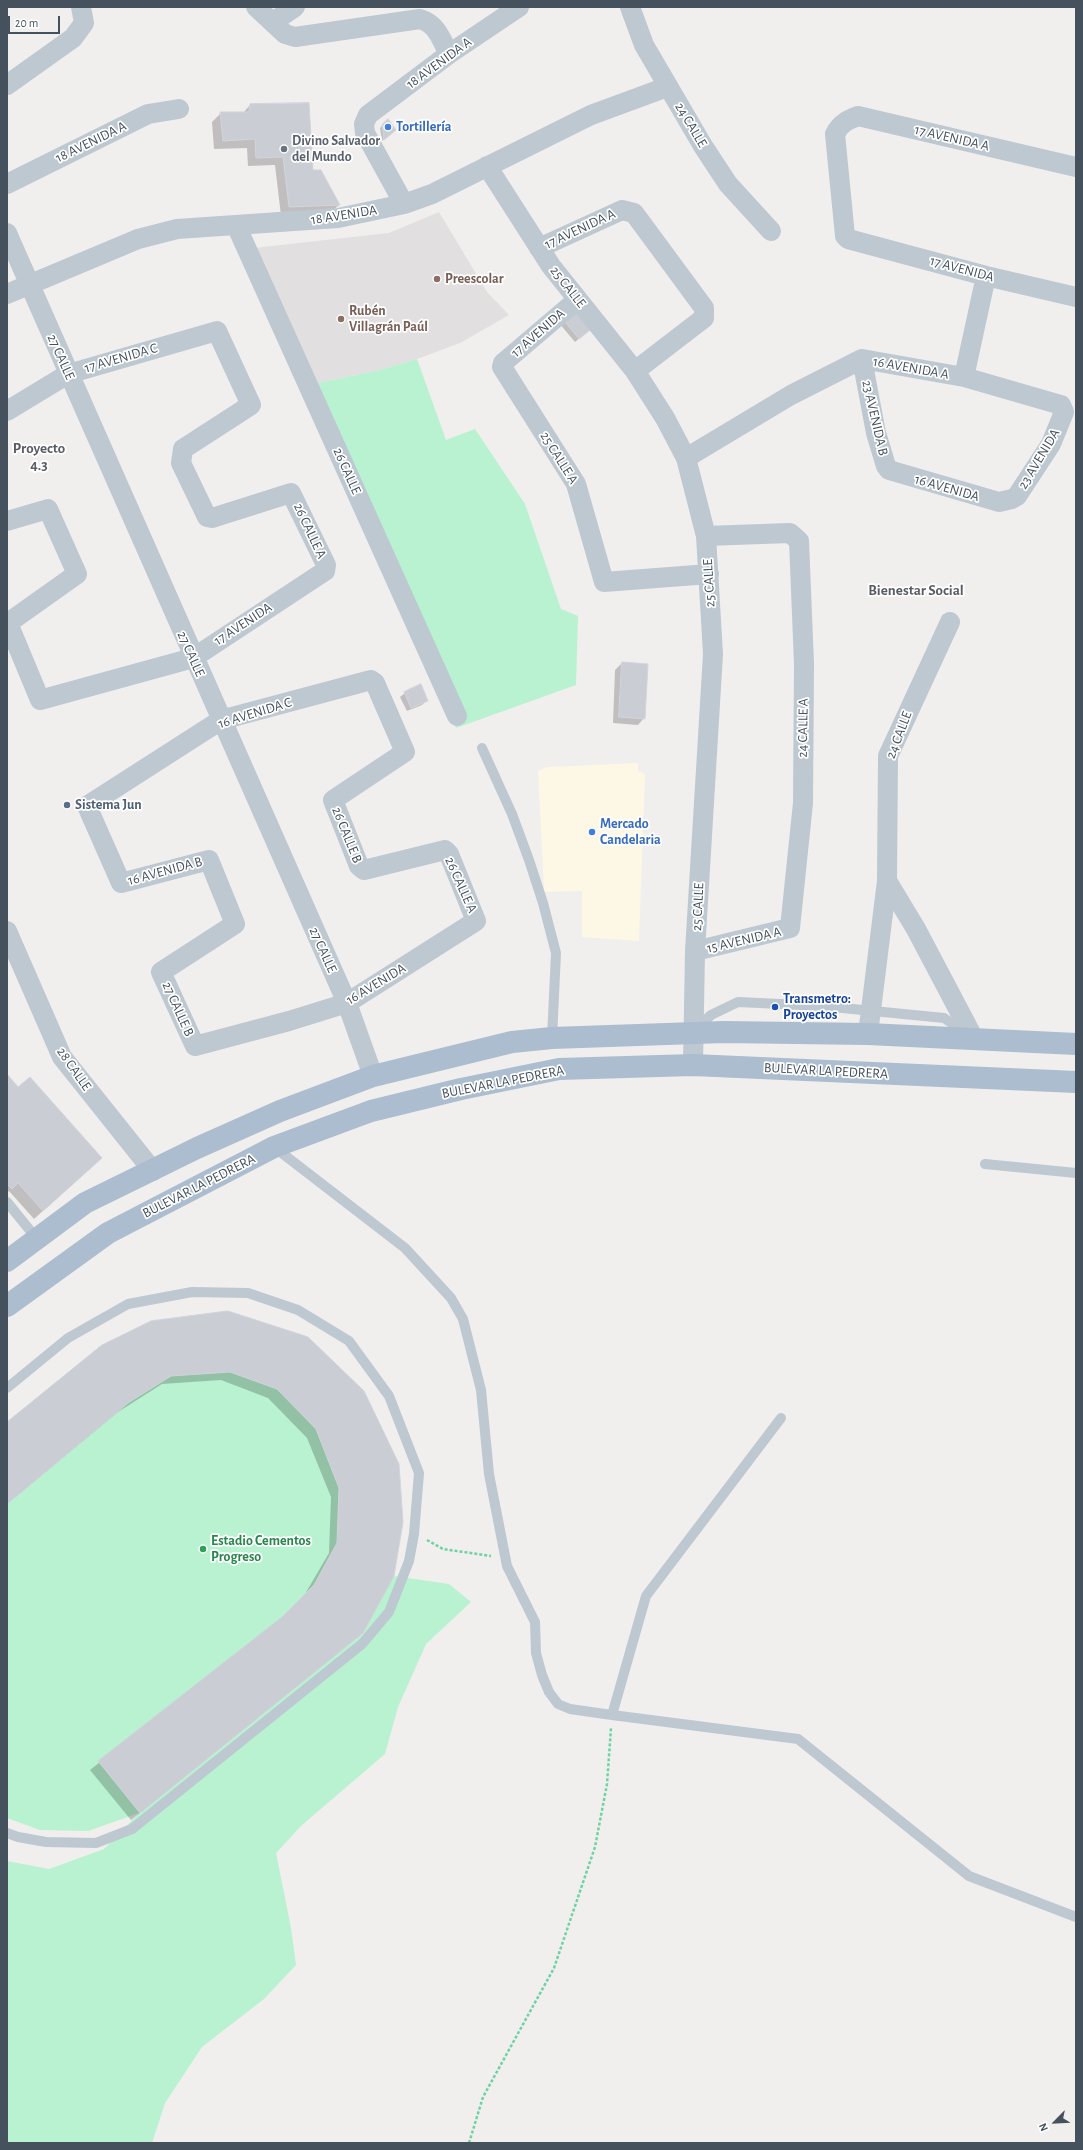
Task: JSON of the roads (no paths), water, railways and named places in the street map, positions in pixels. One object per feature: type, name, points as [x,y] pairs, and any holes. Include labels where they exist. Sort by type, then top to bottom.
[{"type":"main road","points":[[7,1261],[86,1203],[280,1111],[373,1076],[512,1042],[552,1038],[693,1032],[868,1034],[1076,1044]]},
{"type":"main road","name":"BULEVAR LA PEDRERA","points":[[7,1306],[108,1232],[274,1147],[371,1111],[461,1089],[559,1069],[693,1065],[1076,1082]]},
{"type":"street","points":[[256,7],[285,34],[295,37],[420,19],[426,21],[435,29],[448,54]]},
{"type":"street","points":[[273,22],[295,7]]},
{"type":"street","name":"18 AVENIDA A","points":[[404,204],[367,137],[364,124],[371,112],[448,54],[519,7]]},
{"type":"street","name":"24 CALLE","points":[[630,7],[644,45],[667,87],[728,184],[771,231]]},
{"type":"street","points":[[7,85],[73,38],[82,15]]},
{"type":"street","name":"18 AVENIDA","points":[[7,294],[29,286],[138,238],[177,230],[338,218],[404,204],[432,194],[591,115],[667,87]]},
{"type":"street","name":"18 AVENIDA A","points":[[7,184],[148,114],[179,109]]},
{"type":"street","name":"17 AVENIDA A","points":[[848,240],[845,236],[835,134],[839,127],[848,120],[858,116],[1076,167]]},
{"type":"street","name":"25 CALLE","points":[[487,166],[539,248],[577,300],[634,371],[665,418],[686,458],[706,536],[712,654],[695,951],[693,1065]]},
{"type":"street","name":"17 AVENIDA A","points":[[539,248],[622,210],[634,213],[704,308],[705,313],[704,318],[634,371]]},
{"type":"street","name":"26 CALLE","points":[[236,225],[457,716]]},
{"type":"street","name":"27 CALLE","points":[[7,233],[193,658],[347,1003],[373,1076]]},
{"type":"street","name":"17 AVENIDA","points":[[848,240],[986,276],[1076,297]]},
{"type":"street","points":[[964,377],[986,276]]},
{"type":"street","name":"17 AVENIDA","points":[[502,367],[503,363],[577,300]]},
{"type":"street","name":"17 AVENIDA C","points":[[7,411],[68,374],[215,330],[218,332],[251,405],[183,449],[181,463],[204,514],[212,518],[290,493]]},
{"type":"street","name":"16 AVENIDA A","points":[[686,458],[791,395],[862,360],[964,377],[1061,405]]},
{"type":"street","name":"23 AVENIDA B","points":[[862,360],[880,451],[886,466],[894,473]]},
{"type":"street","name":"25 CALLE A","points":[[502,367],[576,484],[604,582],[709,574]]},
{"type":"street","name":"23 AVENIDA","points":[[999,502],[1012,499],[1017,496],[1037,468],[1051,444],[1064,412],[1061,405]]},
{"type":"street","name":"16 AVENIDA","points":[[894,473],[999,502]]},
{"type":"street","name":"26 CALLE A","points":[[290,493],[326,565],[326,570]]},
{"type":"street","points":[[7,520],[48,509],[77,574],[8,623]]},
{"type":"street","name":"24 CALLE A","points":[[706,536],[790,533],[799,541],[804,664],[803,803],[790,926]]},
{"type":"street","name":"17 AVENIDA","points":[[8,623],[40,700],[193,658],[326,570]]},
{"type":"street","name":"24 CALLE","points":[[868,1034],[887,881],[888,756],[950,622]]},
{"type":"street","name":"16 AVENIDA C","points":[[121,883],[88,806],[221,720],[371,680],[375,683],[404,752],[333,800]]},
{"type":"street","name":"26 CALLE B","points":[[333,800],[361,869],[364,870],[445,850]]},
{"type":"street","name":"26 CALLE A","points":[[445,850],[449,854],[477,919]]},
{"type":"street","name":"16 AVENIDA B","points":[[121,883],[209,860],[235,924],[161,972]]},
{"type":"street","points":[[887,881],[916,929],[974,1039]]},
{"type":"street","name":"16 AVENIDA","points":[[195,1046],[289,1022],[347,1003],[475,923],[477,919]]},
{"type":"street","name":"15 AVENIDA A","points":[[695,951],[788,930],[790,926]]},
{"type":"street","name":"28 CALLE","points":[[7,931],[62,1057],[153,1171]]},
{"type":"street","name":"27 CALLE B","points":[[161,972],[195,1046]]},
{"type":"lane","points":[[482,748],[512,814],[543,903],[556,953],[552,1038]]},
{"type":"lane","points":[[693,1032],[711,1015],[738,1002],[871,1010],[944,1018],[974,1039]]},
{"type":"lane","points":[[274,1147],[405,1248],[451,1298],[463,1319],[481,1390],[489,1474],[506,1557],[512,1578],[535,1622],[536,1653],[549,1692],[558,1704],[570,1709],[798,1739],[969,1876],[1076,1917]]},
{"type":"lane","points":[[985,1164],[1076,1173]]},
{"type":"lane","points":[[7,1202],[37,1239]]},
{"type":"lane","points":[[7,1388],[68,1338],[128,1304],[192,1292],[248,1293],[298,1310],[349,1341],[389,1396],[419,1473],[414,1534],[409,1561],[389,1612],[362,1644],[132,1829],[96,1842],[46,1842],[18,1838],[7,1833]]},
{"type":"lane","points":[[612,1715],[646,1596],[781,1418]]},
{"type":"place","name":"Tortillería","points":[[388,127]]},
{"type":"place","name":"Divino Salvador del Mundo","points":[[284,149]]},
{"type":"place","name":"Preescolar","points":[[437,279]]},
{"type":"place","name":"Rubén Villagrán Paúl","points":[[341,319]]},
{"type":"place","name":"Sistema Jun","points":[[67,805]]},
{"type":"place","name":"Mercado Candelaria","points":[[592,832]]},
{"type":"place","name":"Transmetro: Proyectos","points":[[775,1007]]},
{"type":"place","name":"Estadio Cementos Progreso","points":[[203,1549]]},
{"type":"district","name":"Proyecto 4.3","points":[[39,456]]},
{"type":"district","name":"Bienestar Social","points":[[916,590]]}]
